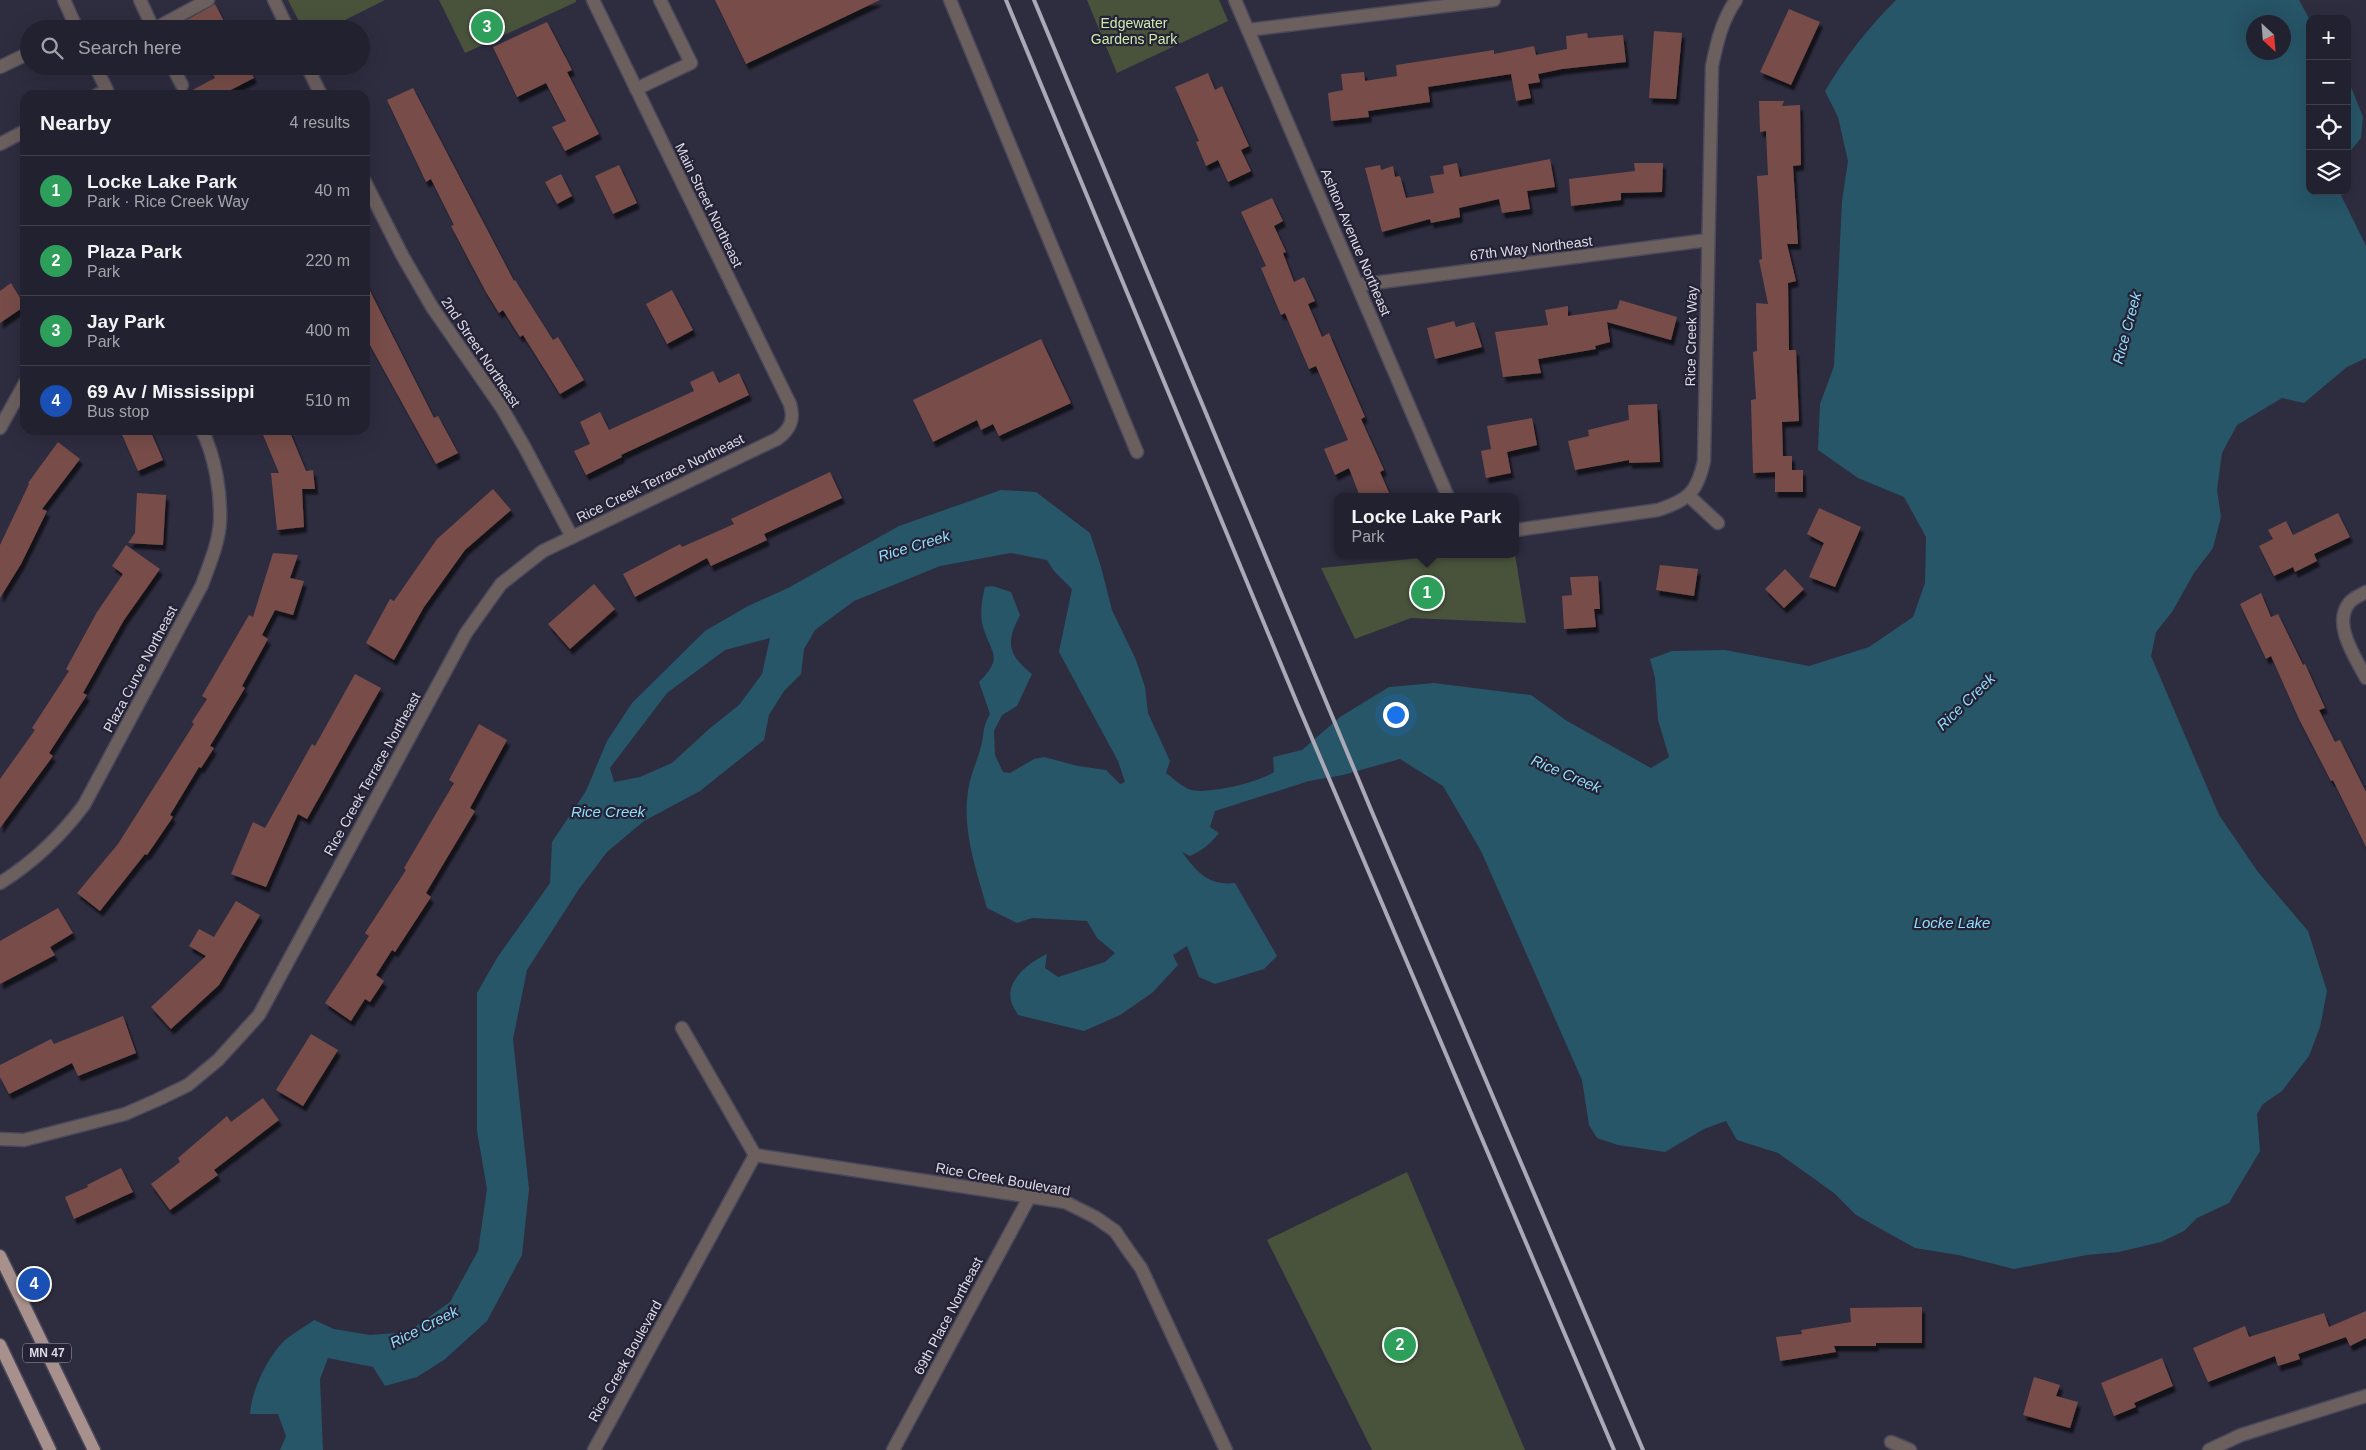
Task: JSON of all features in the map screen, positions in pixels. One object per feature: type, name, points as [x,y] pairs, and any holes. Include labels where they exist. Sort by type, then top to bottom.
[{"type":"main road","name":"MN 47","points":[[0,1256],[94,1450]]},
{"type":"main road","name":"MN 47","points":[[0,1345],[50,1450]]},
{"type":"street","points":[[64,0],[73,20]]},
{"type":"street","points":[[140,0],[150,20]]},
{"type":"street","points":[[169,20],[208,0]]},
{"type":"street","points":[[274,0],[284,20]]},
{"type":"street","name":"Main Street Northeast","points":[[593,0],[790,404],[793,414],[791,424]]},
{"type":"street","points":[[636,89],[691,63],[660,0]]},
{"type":"street","points":[[950,0],[1137,452]]},
{"type":"street","name":"Ashton Avenue Northeast","points":[[1235,0],[1446,493]]},
{"type":"street","points":[[1248,30],[1494,0]]},
{"type":"street","name":"Rice Creek Way","points":[[1689,496],[1701,477],[1704,461],[1712,66],[1718,37],[1728,12],[1736,0]]},
{"type":"street","points":[[0,68],[20,58]]},
{"type":"street","points":[[100,75],[107,90]]},
{"type":"street","points":[[177,75],[182,85]]},
{"type":"street","points":[[311,75],[319,90]]},
{"type":"street","points":[[0,144],[20,134]]},
{"type":"street","name":"2nd Street Northeast","points":[[370,192],[402,255],[432,307],[502,408],[572,537]]},
{"type":"street","name":"67th Way Northeast","points":[[1358,285],[1708,240]]},
{"type":"street","points":[[0,428],[20,391]]},
{"type":"street","name":"Rice Creek Terrace Northeast","points":[[0,1139],[24,1140],[125,1114],[188,1084],[218,1060],[259,1015],[466,633],[501,584],[522,566],[544,552],[776,439],[785,433],[791,424]]},
{"type":"street","name":"Plaza Curve Northeast","points":[[0,884],[43,852],[66,830],[84,805],[202,585],[214,552],[220,522],[214,462],[204,435]]},
{"type":"street","points":[[1519,530],[1658,510],[1677,504],[1689,496],[1718,522]]},
{"type":"street","points":[[2366,592],[2350,602],[2345,612],[2344,627],[2366,678]]},
{"type":"street","points":[[682,1028],[755,1155]]},
{"type":"street","name":"Rice Creek Boulevard","points":[[594,1450],[755,1155],[1065,1202],[1095,1217],[1115,1231],[1140,1268],[1226,1450]]},
{"type":"street","name":"69th Place Northeast","points":[[893,1450],[1030,1196]]},
{"type":"street","points":[[2209,1450],[2241,1435],[2366,1396]]},
{"type":"street","points":[[1891,1442],[1910,1450]]},
{"type":"green space","points":[[288,0],[385,0],[345,20],[298,20]]},
{"type":"green space","points":[[439,0],[576,0],[576,2],[465,53]]},
{"type":"green space","name":"Edgewater Gardens Park","points":[[1087,0],[1219,0],[1228,21],[1117,73]]},
{"type":"green space","points":[[1420,558],[1516,558],[1526,623],[1411,618],[1355,639],[1321,568]]},
{"type":"green space","points":[[1407,1172],[1525,1450],[1372,1450],[1267,1240]]},
{"type":"water","name":"Locke Lake","points":[[1896,0],[2299,0],[2307,15],[2306,195],[2341,195],[2366,246],[2366,358],[2347,367],[2304,403],[2282,398],[2237,425],[2222,453],[2217,490],[2221,517],[2213,548],[2194,573],[2172,612],[2156,632],[2151,656],[2219,815],[2258,872],[2308,931],[2327,991],[2320,1027],[2309,1056],[2282,1091],[2263,1104],[2257,1114],[2260,1151],[2229,1203],[2197,1218],[2184,1231],[2161,1242],[2119,1252],[2087,1255],[2014,1269],[1958,1255],[1915,1248],[1856,1215],[1834,1193],[1778,1153],[1737,1140],[1726,1121],[1704,1129],[1665,1152],[1618,1145],[1597,1138],[1589,1125],[1582,1080],[1481,851],[1443,786],[1400,759],[1343,775],[1309,781],[1215,811],[1210,827],[1219,833],[1195,854],[1190,856],[1182,852],[1198,871],[1210,880],[1235,883],[1277,956],[1264,969],[1215,984],[1199,977],[1187,946],[1173,955],[1178,965],[1152,993],[1120,1015],[1084,1031],[1018,1015],[1011,1001],[1010,993],[1012,986],[1021,972],[1034,962],[1047,954],[1045,968],[1058,977],[1105,962],[1115,953],[1097,938],[1087,921],[1032,918],[1017,923],[987,908],[971,850],[967,820],[970,780],[981,745],[985,724],[990,714],[979,682],[992,666],[994,659],[981,618],[985,587],[993,586],[1011,592],[1020,615],[1012,633],[1011,647],[1018,660],[1032,674],[1017,706],[1002,715],[994,731],[995,755],[1003,772],[1010,773],[1034,759],[1044,757],[1078,766],[1106,770],[1120,784],[1125,782],[1118,761],[1059,652],[1072,589],[1054,571],[1047,560],[1011,553],[940,566],[854,601],[815,630],[804,649],[801,674],[784,691],[769,715],[764,740],[700,791],[644,821],[607,852],[579,889],[527,970],[513,1039],[529,1189],[522,1255],[487,1321],[444,1360],[417,1377],[385,1386],[373,1367],[328,1358],[320,1379],[323,1450],[280,1450],[286,1436],[278,1414],[250,1414],[257,1385],[262,1374],[272,1355],[285,1340],[314,1320],[334,1329],[370,1335],[408,1332],[450,1302],[478,1251],[487,1189],[477,1131],[477,993],[497,958],[550,883],[552,842],[586,791],[607,741],[632,703],[705,631],[748,606],[788,588],[899,526],[1001,490],[1036,492],[1090,533],[1112,610],[1136,660],[1145,687],[1148,713],[1170,761],[1166,773],[1188,789],[1196,791],[1232,787],[1267,776],[1274,772],[1273,757],[1302,750],[1340,717],[1389,687],[1434,683],[1531,695],[1567,721],[1651,768],[1669,757],[1658,720],[1655,678],[1650,659],[1672,651],[1725,650],[1809,666],[1869,647],[1913,617],[1925,583],[1926,537],[1904,497],[1858,478],[1818,450],[1820,404],[1834,366],[1842,201],[1848,161],[1838,117],[1825,91],[1867,32]],"holes":[[[770,638],[762,674],[739,705],[672,763],[640,777],[614,782],[610,768],[667,693],[725,650]]]},
{"type":"water","points":[[2351,87],[2363,117],[2361,138],[2351,150]]},
{"type":"building","points":[[715,0],[880,0],[746,64]]},
{"type":"building","points":[[215,4],[223,20],[187,20]]},
{"type":"building","points":[[1789,9],[1820,22],[1791,85],[1760,72]]},
{"type":"building","points":[[547,22],[572,70],[567,72],[599,134],[565,151],[552,127],[566,121],[546,83],[517,97],[493,47]]},
{"type":"building","points":[[1654,31],[1682,33],[1676,99],[1649,98]]},
{"type":"building","points":[[1587,33],[1588,38],[1623,35],[1626,62],[1562,69],[1538,74],[1540,82],[1528,84],[1531,98],[1516,101],[1511,74],[1428,87],[1430,102],[1368,111],[1369,117],[1331,121],[1328,93],[1343,90],[1341,74],[1364,72],[1365,81],[1397,76],[1396,65],[1494,50],[1494,54],[1534,46],[1536,55],[1567,49],[1566,36]]},
{"type":"building","points":[[1208,73],[1215,90],[1222,86],[1249,146],[1241,150],[1251,171],[1228,182],[1218,160],[1206,166],[1196,142],[1199,141],[1175,87]]},
{"type":"building","points":[[214,75],[252,75],[254,78],[231,90],[192,90],[215,78]]},
{"type":"building","points":[[413,88],[514,281],[553,340],[558,337],[584,380],[560,394],[523,335],[520,337],[503,310],[499,313],[451,226],[454,225],[431,179],[426,182],[387,100]]},
{"type":"building","points":[[1759,101],[1784,101],[1782,106],[1800,105],[1801,165],[1793,166],[1798,244],[1787,244],[1796,281],[1788,283],[1789,350],[1796,350],[1799,421],[1782,422],[1783,456],[1792,456],[1792,470],[1803,470],[1803,492],[1775,492],[1775,472],[1753,473],[1751,400],[1756,399],[1753,352],[1757,351],[1756,303],[1768,304],[1759,260],[1762,259],[1757,176],[1768,175],[1766,131],[1760,132]]},
{"type":"building","points":[[1550,159],[1555,187],[1527,191],[1530,209],[1502,213],[1499,199],[1459,208],[1460,217],[1431,223],[1430,219],[1382,232],[1365,168],[1380,165],[1381,170],[1393,166],[1395,177],[1400,176],[1406,198],[1434,193],[1430,176],[1444,174],[1443,166],[1457,163],[1460,177]]},
{"type":"building","points":[[1634,163],[1663,163],[1662,192],[1621,193],[1621,200],[1571,206],[1569,179],[1635,171]]},
{"type":"building","points":[[619,165],[637,203],[613,214],[595,176]]},
{"type":"building","points":[[561,174],[572,196],[557,204],[545,182]]},
{"type":"building","points":[[1272,198],[1283,221],[1274,226],[1286,252],[1283,253],[1294,282],[1304,277],[1315,301],[1308,304],[1322,337],[1329,333],[1365,417],[1361,419],[1384,470],[1380,472],[1389,493],[1358,493],[1349,468],[1335,475],[1324,449],[1348,440],[1316,366],[1309,369],[1285,313],[1281,315],[1261,268],[1266,266],[1241,212]]},
{"type":"building","points":[[11,283],[20,298],[20,309],[0,323],[0,291]]},
{"type":"building","points":[[672,290],[693,330],[667,344],[646,304]]},
{"type":"building","points":[[370,291],[434,418],[438,416],[458,453],[436,464],[370,345]]},
{"type":"building","points":[[1620,300],[1677,317],[1671,340],[1607,322],[1610,342],[1595,346],[1596,349],[1538,359],[1541,373],[1503,377],[1495,332],[1548,325],[1545,310],[1568,306],[1568,316],[1617,309]]},
{"type":"building","points":[[1454,321],[1456,327],[1474,322],[1482,347],[1435,359],[1427,328]]},
{"type":"building","points":[[1041,339],[1071,403],[999,436],[993,424],[981,430],[977,420],[933,442],[913,400]]},
{"type":"building","points":[[713,371],[719,383],[739,373],[749,395],[621,455],[622,457],[586,475],[574,451],[590,444],[580,422],[600,412],[609,430],[694,391],[690,382]]},
{"type":"building","points":[[1657,404],[1660,462],[1629,463],[1629,460],[1575,470],[1568,441],[1589,436],[1588,430],[1629,420],[1628,405]]},
{"type":"building","points":[[1532,418],[1537,445],[1507,452],[1511,473],[1486,478],[1481,451],[1491,449],[1487,426]]},
{"type":"building","points":[[122,435],[152,435],[163,460],[138,471]]},
{"type":"building","points":[[263,435],[291,435],[306,471],[313,470],[315,489],[302,489],[304,527],[277,530],[271,473],[279,473]]},
{"type":"building","points":[[58,442],[80,459],[42,509],[47,511],[21,564],[0,598],[0,545],[28,483]]},
{"type":"building","points":[[830,472],[842,498],[764,534],[767,540],[711,566],[707,558],[635,597],[623,574],[680,544],[682,547],[734,524],[731,519]]},
{"type":"building","points":[[493,489],[511,510],[465,550],[424,607],[394,660],[366,643],[390,599],[394,601],[437,539]]},
{"type":"building","points":[[137,493],[166,495],[163,545],[128,543],[135,533]]},
{"type":"building","points":[[1819,508],[1861,527],[1835,587],[1809,577],[1824,543],[1807,534]]},
{"type":"building","points":[[2338,513],[2350,537],[2314,554],[2317,561],[2295,572],[2293,567],[2274,576],[2259,546],[2273,539],[2268,530],[2286,521],[2293,535]]},
{"type":"building","points":[[126,545],[160,569],[124,620],[83,693],[87,695],[49,753],[53,756],[0,828],[0,779],[35,730],[32,728],[69,671],[66,669],[97,612],[123,574],[112,566]]},
{"type":"building","points":[[273,553],[298,555],[290,578],[304,581],[293,615],[275,610],[262,635],[268,639],[242,686],[245,688],[210,746],[214,748],[201,768],[199,767],[170,815],[173,817],[147,855],[145,854],[100,911],[77,893],[118,844],[194,724],[192,722],[207,699],[202,696],[249,615],[253,617]]},
{"type":"building","points":[[1660,565],[1698,569],[1694,596],[1656,590]]},
{"type":"building","points":[[1785,569],[1804,589],[1784,608],[1765,589]]},
{"type":"building","points":[[1598,576],[1600,609],[1594,609],[1596,627],[1564,629],[1562,596],[1572,595],[1570,577]]},
{"type":"building","points":[[594,584],[615,609],[570,649],[548,624]]},
{"type":"building","points":[[2261,593],[2271,617],[2278,614],[2303,665],[2305,664],[2325,708],[2319,710],[2335,742],[2340,740],[2366,792],[2366,847],[2333,780],[2331,781],[2299,719],[2271,656],[2266,659],[2240,604]]},
{"type":"building","points":[[355,674],[381,688],[307,819],[298,814],[266,887],[231,874],[253,822],[265,828],[312,744],[315,746]]},
{"type":"building","points":[[479,724],[507,740],[470,808],[475,811],[426,893],[431,897],[395,952],[392,950],[376,975],[384,981],[370,1002],[365,999],[351,1021],[325,1003],[369,936],[365,933],[406,870],[404,868],[454,783],[449,780]]},
{"type":"building","points":[[236,901],[260,915],[219,985],[171,1029],[151,1007],[206,956],[189,946],[199,929],[214,937]]},
{"type":"building","points":[[58,908],[73,933],[50,947],[55,955],[0,984],[0,941]]},
{"type":"building","points":[[123,1016],[136,1053],[78,1076],[72,1063],[9,1094],[0,1077],[0,1065],[51,1039],[54,1044]]},
{"type":"building","points":[[311,1034],[338,1050],[303,1106],[276,1090]]},
{"type":"building","points":[[263,1098],[279,1120],[214,1170],[218,1175],[170,1210],[151,1184],[180,1162],[178,1158],[227,1116],[231,1122]]},
{"type":"building","points":[[121,1168],[133,1192],[74,1219],[65,1197],[88,1187],[87,1185]]},
{"type":"building","points":[[1922,1307],[1922,1343],[1876,1343],[1876,1346],[1834,1346],[1836,1352],[1780,1361],[1776,1337],[1802,1334],[1801,1330],[1851,1322],[1850,1308]]},
{"type":"building","points":[[2366,1311],[2366,1338],[2350,1346],[2346,1337],[2298,1354],[2300,1359],[2278,1366],[2275,1356],[2208,1382],[2193,1348],[2245,1326],[2249,1337],[2324,1313],[2329,1327]]},
{"type":"building","points":[[2162,1358],[2173,1386],[2134,1403],[2136,1407],[2114,1416],[2101,1383]]},
{"type":"building","points":[[2034,1377],[2060,1385],[2056,1396],[2078,1402],[2070,1428],[2023,1415]]},
{"type":"railway","points":[[1006,0],[1297,703],[1614,1450]]},
{"type":"railway","points":[[1034,0],[1372,812],[1643,1450]]},
{"type":"place","name":"Jay Park","points":[[487,27]]},
{"type":"place","name":"Locke Lake Park","points":[[1427,593]]},
{"type":"place","name":"69 Av / Mississippi","points":[[34,1284]]},
{"type":"place","name":"Plaza Park","points":[[1400,1345]]},
{"type":"water label","name":"Rice Creek","points":[[2127,328]]},
{"type":"water label","name":"Rice Creek","points":[[914,546]]},
{"type":"water label","name":"Rice Creek","points":[[1966,702]]},
{"type":"water label","name":"Rice Creek","points":[[1566,774]]},
{"type":"water label","name":"Rice Creek","points":[[608,812]]},
{"type":"water label","name":"Rice Creek","points":[[424,1327]]}]
